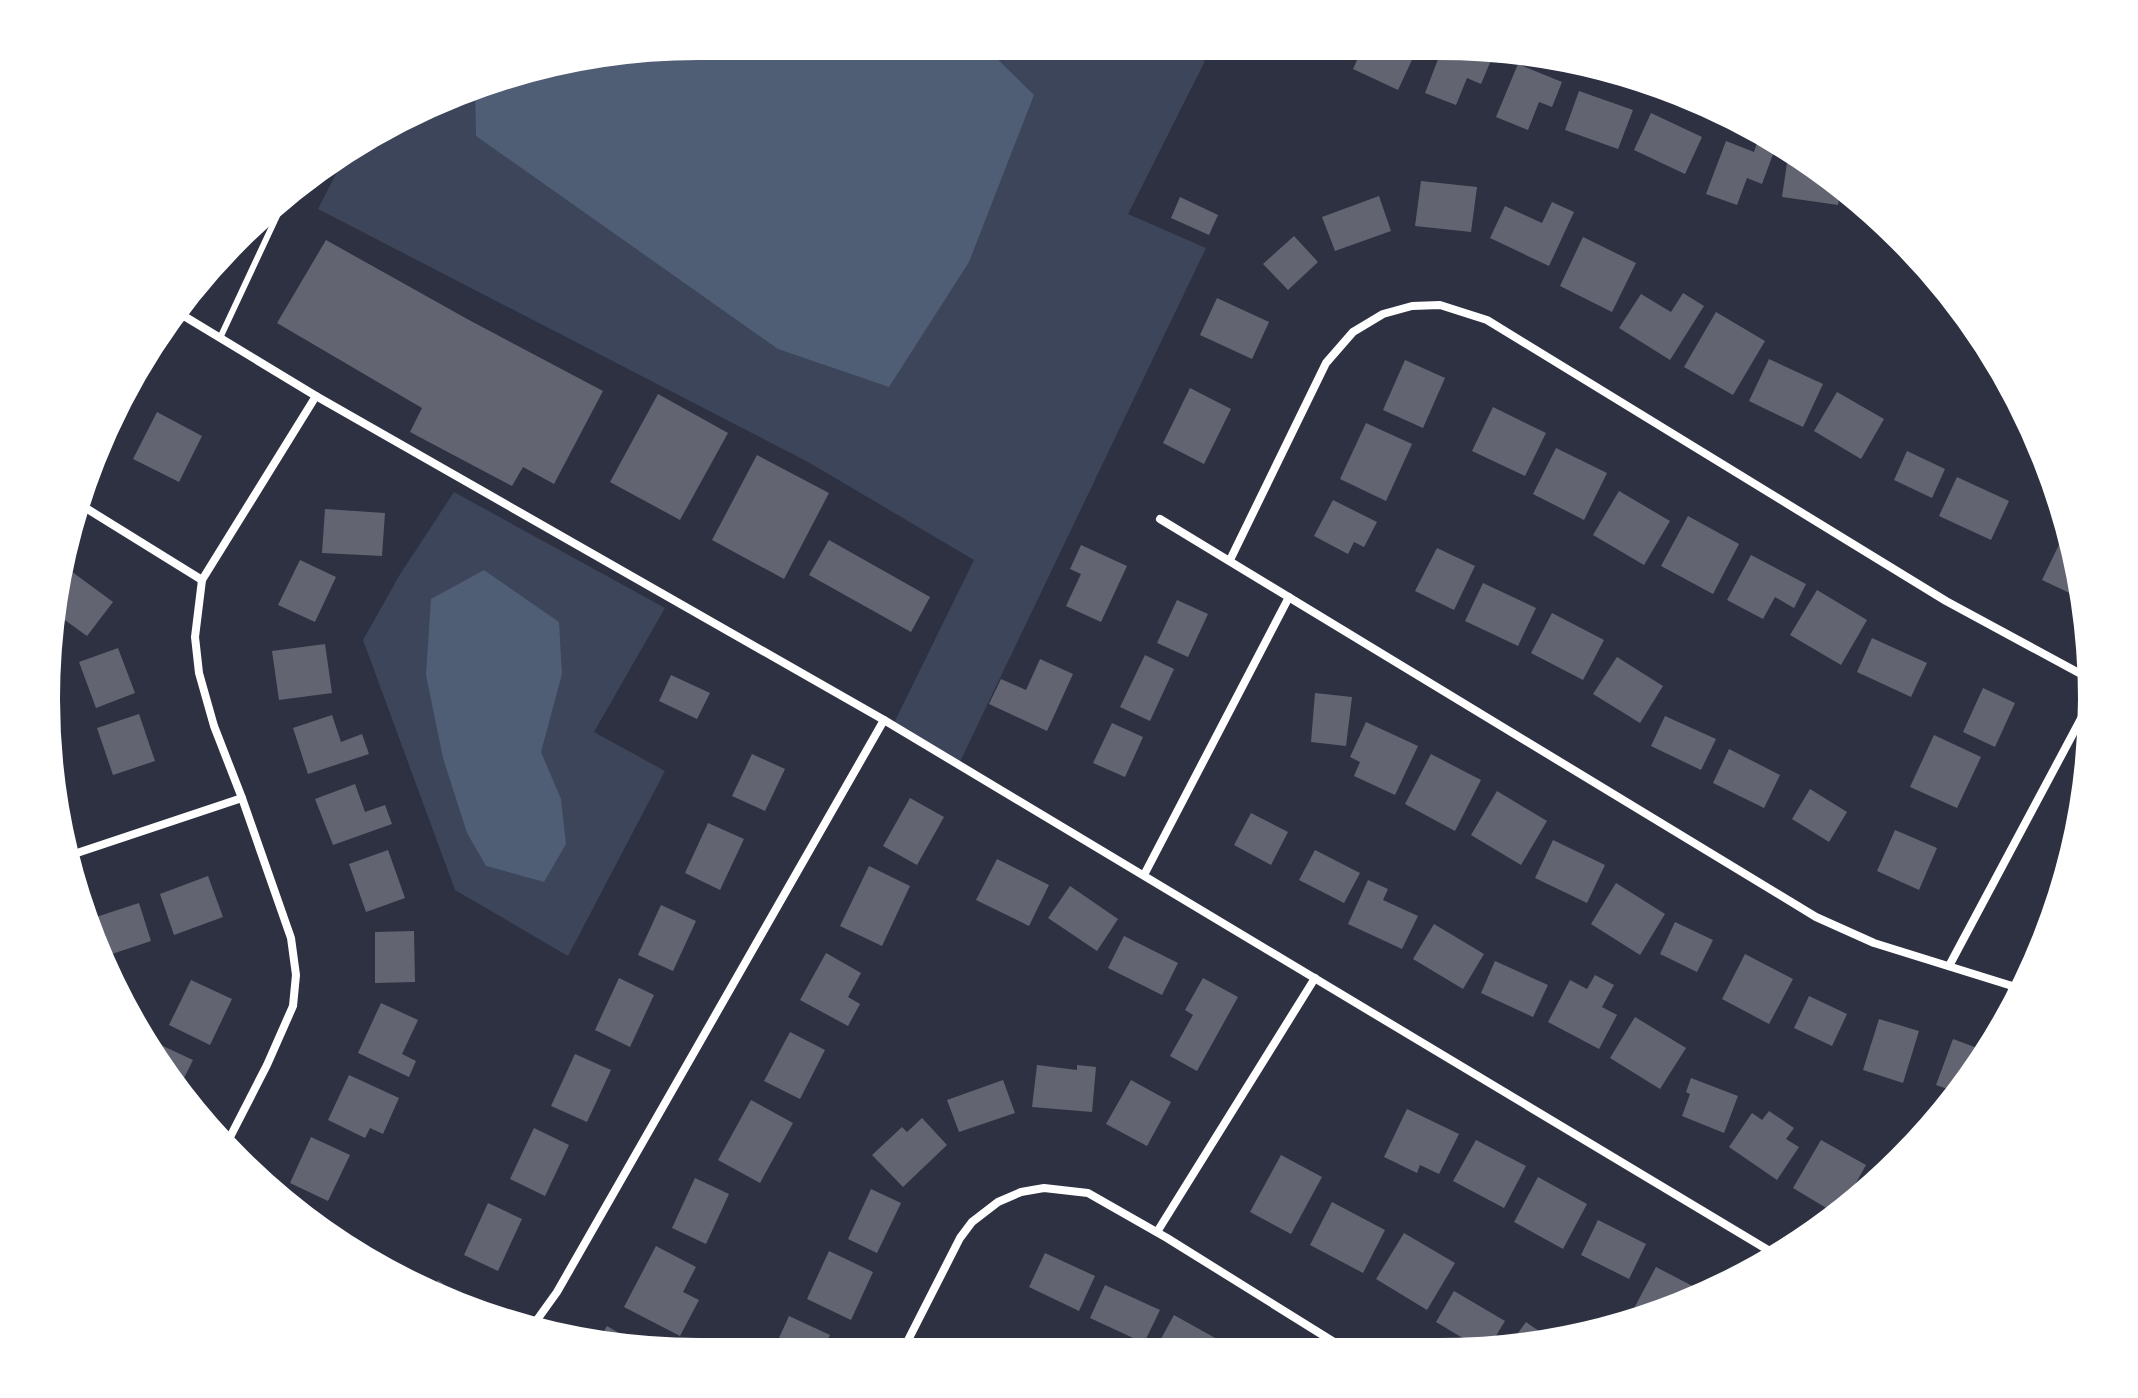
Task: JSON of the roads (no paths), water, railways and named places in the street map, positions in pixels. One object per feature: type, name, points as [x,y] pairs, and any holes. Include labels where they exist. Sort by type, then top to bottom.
[{"type":"street","points":[[1230,560],[1326,363],[1353,332],[1383,314],[1412,306],[1440,305],[1487,320],[1946,601],[2079,673]]},
{"type":"street","points":[[185,317],[316,396],[884,720],[1767,1249]]},
{"type":"street","points":[[231,1136],[293,1006],[296,975],[291,938],[214,726],[199,673],[195,637],[202,580],[316,396]]},
{"type":"street","points":[[87,509],[202,580]]},
{"type":"street","points":[[1160,519],[1816,917],[1874,943],[2012,986]]},
{"type":"street","points":[[1144,875],[1289,597]]},
{"type":"street","points":[[538,1319],[557,1292],[884,720]]},
{"type":"street","points":[[1949,966],[2079,722]]},
{"type":"street","points":[[77,853],[242,798]]},
{"type":"street","points":[[1157,1232],[1315,978]]},
{"type":"street","points":[[908,1340],[960,1238],[972,1222],[998,1202],[1021,1192],[1044,1188],[1088,1193],[1331,1340]]},
{"type":"lane","points":[[220,338],[277,216]]}]
